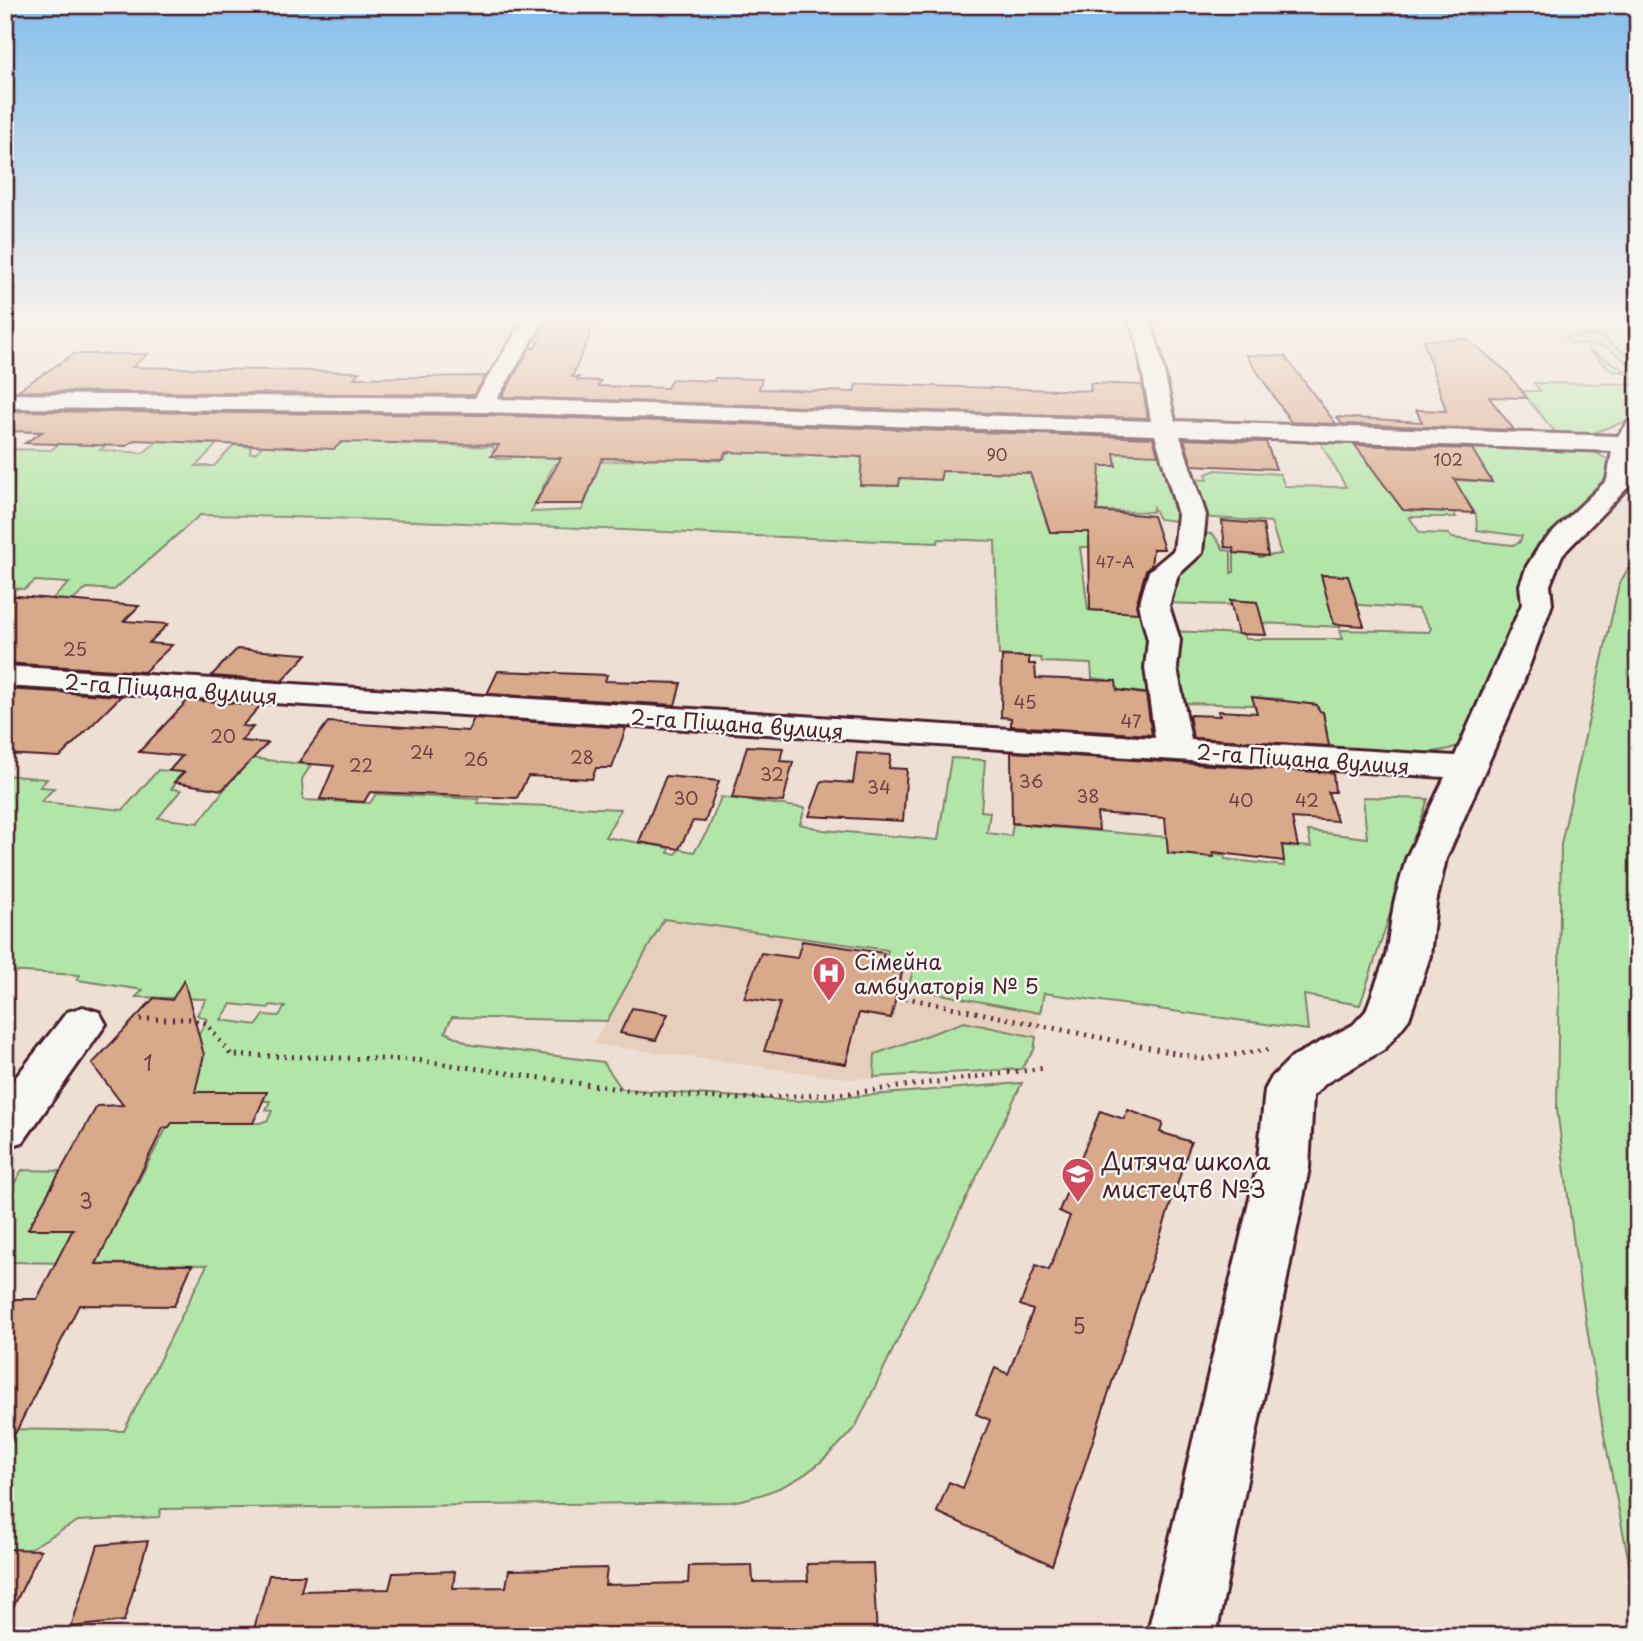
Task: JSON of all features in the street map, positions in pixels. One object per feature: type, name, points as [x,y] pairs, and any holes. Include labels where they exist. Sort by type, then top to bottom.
[{"type":"street","points":[[482,405],[487,397]]},
{"type":"street","points":[[1159,397],[1192,515],[1188,553],[1164,571],[1154,606],[1164,640],[1161,668],[1175,750]]},
{"type":"street","points":[[5,401],[482,405],[1166,427],[1523,442],[1631,434],[1620,482],[1550,551],[1541,566],[1535,584],[1537,604],[1468,768],[1426,859],[1415,904],[1408,956],[1387,1019],[1369,1037],[1309,1070],[1289,1090],[1283,1168],[1181,1636]]},
{"type":"street","name":"2-га Піщана вулиця","points":[[5,676],[1468,768]]},
{"type":"street","points":[[5,1128],[83,1024]]},
{"type":"path","points":[[897,996],[1204,1059],[1281,1048]]},
{"type":"path","points":[[139,1019],[189,1019],[205,1023],[231,1055],[413,1060],[578,1086],[689,1097],[737,1099],[846,1093],[1045,1068]]},
{"type":"shaded area","name":"Сімейна амбулаторія № 5","points":[[664,919],[1041,971],[1044,993],[1034,1050],[1021,1069],[852,1079],[593,1044]]},
{"type":"green space","points":[[1526,397],[1638,397],[1638,417],[1593,433],[1559,437]]},
{"type":"green space","points":[[204,433],[195,444],[217,444],[196,466],[214,466],[234,445],[251,447],[250,453],[255,453],[266,443],[404,437],[399,444],[494,447],[492,456],[499,454],[497,459],[510,459],[519,447],[612,441],[602,462],[632,460],[635,454],[722,461],[717,458],[725,458],[728,449],[786,445],[784,456],[805,457],[816,439],[861,458],[1029,468],[1031,477],[1114,453],[1134,454],[1129,440],[1161,442],[1179,521],[1159,519],[1153,507],[1152,512],[1093,511],[1046,519],[1050,532],[1094,532],[1094,547],[1080,547],[1088,610],[1146,613],[1155,694],[1093,687],[1107,684],[1107,680],[1092,678],[1091,664],[1042,662],[1041,658],[999,655],[995,541],[939,539],[937,543],[200,515],[114,590],[87,588],[71,602],[50,601],[69,583],[35,581],[25,589],[5,588],[5,449],[51,450],[60,443],[107,445],[100,450],[143,453],[158,441]],"holes":[[[554,464],[599,466],[582,510],[531,512]]]},
{"type":"green space","points":[[1319,440],[1372,442],[1381,461],[1366,462],[1368,465],[1384,466],[1435,479],[1492,482],[1490,478],[1479,477],[1473,470],[1465,448],[1486,449],[1484,446],[1590,449],[1610,461],[1606,482],[1527,602],[1463,744],[1450,749],[1414,754],[1357,752],[1326,744],[1323,712],[1319,711],[1317,705],[1298,703],[1286,708],[1283,699],[1253,697],[1255,705],[1183,703],[1170,631],[1244,634],[1245,639],[1343,639],[1340,630],[1429,632],[1431,628],[1418,609],[1333,603],[1340,627],[1261,623],[1256,602],[1230,600],[1231,605],[1164,603],[1170,578],[1192,557],[1201,557],[1201,533],[1213,534],[1224,550],[1231,551],[1231,573],[1234,572],[1234,552],[1253,553],[1259,557],[1281,554],[1271,522],[1202,517],[1191,479],[1208,480],[1206,474],[1216,470],[1280,474],[1285,486],[1346,487]],"holes":[[[1447,500],[1466,501],[1476,514],[1477,530],[1522,536],[1519,543],[1512,545],[1452,538],[1448,534],[1420,533],[1409,517],[1456,517]]]},
{"type":"green space","points":[[1638,552],[1638,1608],[1603,1430],[1575,1251],[1557,1109],[1561,844],[1619,584]]},
{"type":"green space","points":[[249,758],[311,765],[302,779],[303,800],[370,803],[376,794],[479,799],[478,803],[621,809],[605,837],[670,848],[668,853],[676,854],[679,849],[694,852],[708,830],[721,797],[805,808],[800,824],[823,830],[938,840],[951,758],[985,760],[981,811],[990,812],[987,833],[1011,836],[1013,824],[1167,837],[1169,853],[1213,857],[1213,854],[1224,855],[1225,859],[1284,866],[1282,845],[1311,847],[1308,831],[1367,838],[1363,797],[1428,799],[1360,1005],[1304,995],[1308,1030],[1044,993],[1040,1013],[908,988],[914,967],[885,963],[888,950],[664,919],[607,1021],[452,1017],[445,1032],[472,1045],[603,1062],[622,1089],[797,1101],[1022,1083],[856,1426],[829,1455],[786,1485],[731,1502],[161,1509],[159,1517],[78,1521],[27,1550],[5,1549],[5,1429],[124,1431],[207,1265],[5,1262],[5,1199],[22,1170],[60,1171],[29,1229],[113,1229],[203,1059],[201,1049],[192,1047],[207,1019],[197,1015],[206,999],[136,997],[143,990],[77,980],[80,975],[5,971],[5,775],[47,779],[40,787],[54,788],[41,802],[123,810],[158,770],[185,772],[171,789],[181,790],[158,818],[198,823]],"holes":[[[231,1004],[268,1008],[271,1005],[285,1007],[279,1016],[264,1015],[257,1025],[221,1020]],[[234,1092],[266,1092],[263,1101],[270,1101],[266,1110],[272,1111],[268,1120],[260,1123],[217,1123]]]},
{"type":"green space","points":[[964,1022],[1036,1037],[1034,1050],[1021,1069],[874,1077],[875,1054]]},
{"type":"building","points":[[502,397],[1144,397],[1148,418]]},
{"type":"building","points":[[1274,397],[1315,397],[1336,424],[1291,422]]},
{"type":"building","points":[[1441,397],[1526,397],[1527,398],[1489,397],[1514,430],[1342,424],[1337,417],[1422,422],[1416,410],[1446,411]]},
{"type":"building","points":[[5,411],[482,415],[1153,438],[1158,455],[1114,453],[1116,466],[1100,466],[1097,511],[1153,516],[1164,549],[1153,549],[1151,566],[1146,570],[1136,605],[1138,613],[1090,610],[1089,532],[1050,532],[1030,473],[942,471],[940,480],[900,478],[899,486],[860,485],[862,457],[725,452],[723,459],[602,458],[584,504],[535,504],[561,458],[491,456],[499,445],[342,442],[334,449],[135,440],[126,446],[25,443],[42,432],[5,431]]},
{"type":"building","points":[[1184,439],[1266,442],[1276,469],[1192,465]]},
{"type":"building","points":[[1355,445],[1472,449],[1492,482],[1454,479],[1474,513],[1403,510]]},
{"type":"building","points":[[1222,521],[1263,524],[1268,556],[1234,553],[1233,548],[1225,547]]},
{"type":"building","points":[[1321,575],[1348,576],[1364,626],[1334,624]]},
{"type":"building","points":[[5,595],[139,606],[124,621],[168,624],[149,643],[172,645],[144,672],[5,663]]},
{"type":"building","points":[[1230,600],[1257,602],[1266,635],[1238,634]]},
{"type":"building","points":[[237,649],[307,654],[282,681],[211,676]]},
{"type":"building","points":[[1002,656],[1029,657],[1029,664],[1035,664],[1036,678],[1116,681],[1117,690],[1146,694],[1152,735],[1011,726],[1011,718],[1001,717]]},
{"type":"building","points":[[498,671],[607,675],[605,681],[681,683],[675,705],[487,694]]},
{"type":"building","points":[[5,689],[121,696],[60,757],[5,754]]},
{"type":"building","points":[[1252,697],[1317,705],[1319,711],[1323,712],[1329,746],[1193,738],[1189,715],[1220,716],[1218,711],[1257,713]]},
{"type":"building","points":[[188,700],[261,705],[242,726],[253,727],[241,741],[268,743],[222,790],[174,782],[184,772],[169,771],[182,756],[139,752]]},
{"type":"building","points":[[474,718],[626,728],[612,768],[596,768],[592,779],[528,776],[517,798],[370,792],[364,802],[320,799],[334,766],[298,763],[328,722],[468,731]]},
{"type":"building","points":[[747,746],[783,748],[780,761],[793,762],[783,802],[732,798]]},
{"type":"building","points":[[1011,752],[1333,773],[1335,792],[1328,792],[1337,821],[1292,818],[1298,847],[1282,845],[1284,861],[1213,852],[1214,857],[1168,853],[1165,818],[1097,813],[1099,830],[1012,823]]},
{"type":"building","points":[[857,753],[891,755],[889,768],[907,769],[903,821],[809,816],[822,781],[853,783]]},
{"type":"building","points":[[666,776],[719,781],[705,822],[693,821],[679,849],[639,842]]},
{"type":"building","points":[[802,941],[884,953],[879,970],[902,973],[891,1018],[859,1013],[846,1064],[764,1051],[780,1003],[744,998],[761,953],[797,958]]},
{"type":"building","points":[[184,980],[204,1055],[195,1092],[267,1092],[253,1123],[172,1123],[163,1128],[96,1264],[192,1265],[174,1306],[79,1305],[5,1454],[5,1299],[37,1299],[73,1229],[28,1229],[97,1106],[123,1105],[92,1064],[154,998],[172,1000]]},
{"type":"building","points":[[632,1008],[668,1014],[656,1040],[620,1033]]},
{"type":"building","points":[[1128,1110],[1163,1123],[1160,1132],[1191,1142],[1052,1565],[937,1512],[949,1482],[963,1488],[990,1420],[976,1414],[995,1368],[1008,1374],[1033,1310],[1020,1305],[1036,1265],[1049,1270],[1070,1216],[1059,1211],[1100,1111],[1124,1119]]},
{"type":"building","points":[[148,1541],[124,1621],[71,1627],[98,1545]]},
{"type":"building","points":[[5,1549],[41,1550],[5,1624]]},
{"type":"building","points":[[873,1563],[877,1636],[252,1636],[269,1575],[305,1575],[301,1591],[389,1589],[393,1573],[455,1571],[453,1588],[506,1587],[509,1570],[607,1568],[605,1585],[688,1583],[689,1566],[752,1565],[753,1582],[808,1581],[807,1564]]},
{"type":"place","name":"Сімейна амбулаторія № 5","points":[[829,1003]]},
{"type":"place","name":"Дитяча школа мистецтв №3","points":[[1078,1204]]}]
